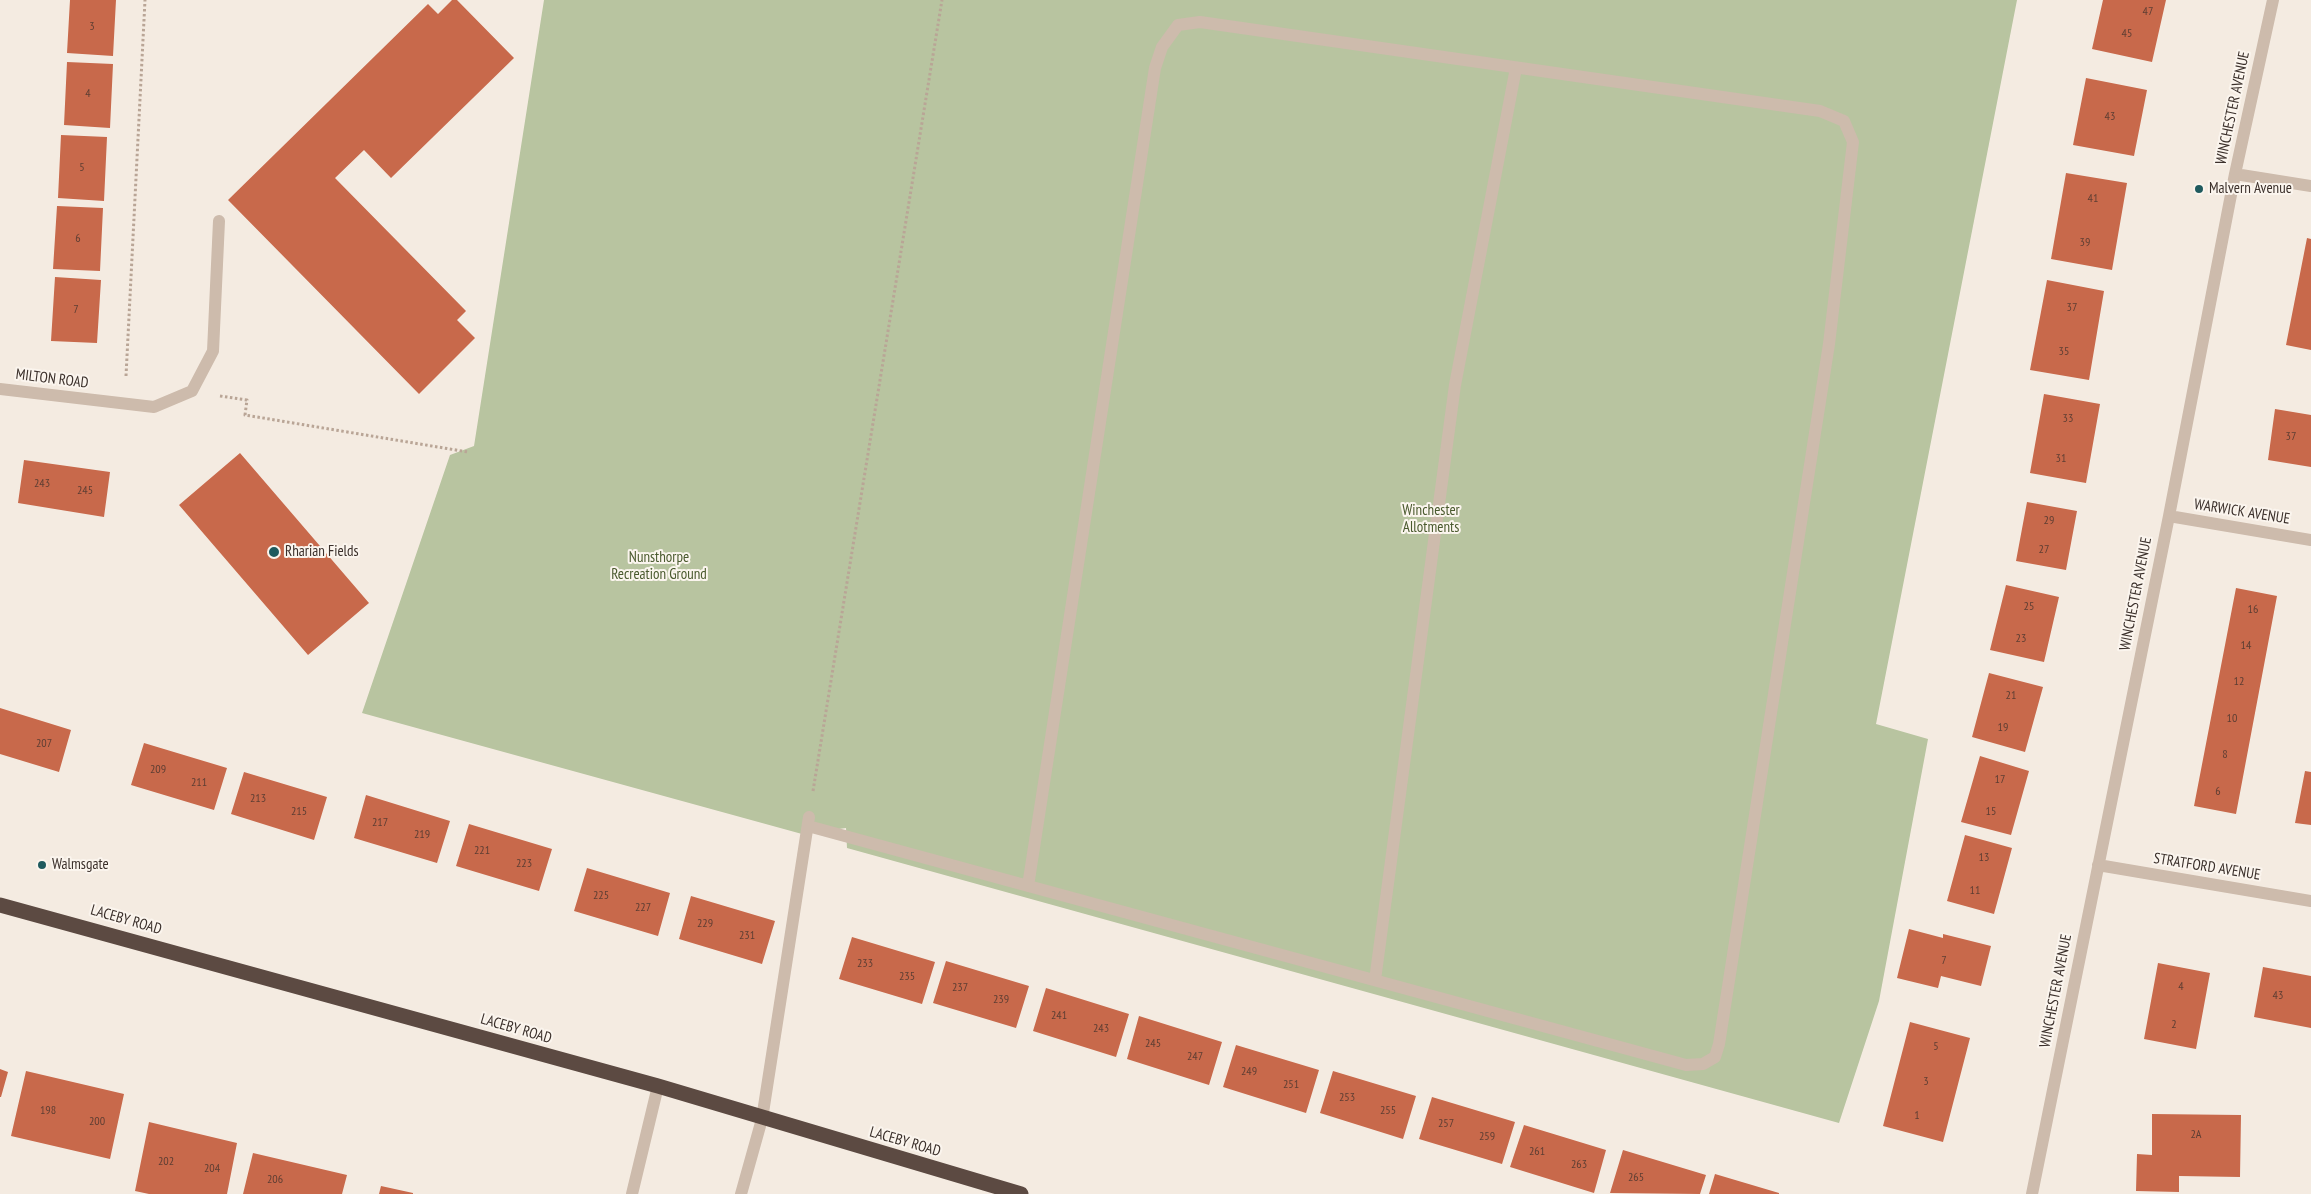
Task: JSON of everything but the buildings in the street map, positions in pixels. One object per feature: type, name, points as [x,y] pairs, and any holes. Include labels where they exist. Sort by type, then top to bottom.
[{"type":"highway","name":"LACEBY ROAD","points":[[0,905],[658,1086],[762,1119],[1021,1194]]},
{"type":"street","name":"WINCHESTER AVENUE","points":[[2032,1194],[2169,516],[2235,174],[2273,0]]},
{"type":"street","points":[[741,1194],[762,1119],[809,821],[1028,886],[1686,1065],[1702,1064],[1715,1057],[1721,1034],[1827,354],[1854,142],[1844,122],[1820,111],[1200,22],[1178,26],[1162,47],[1155,68],[1028,886]]},
{"type":"street","points":[[1376,980],[1454,385],[1516,68]]},
{"type":"street","points":[[2235,174],[2311,186]]},
{"type":"street","points":[[192,391],[213,352],[219,221]]},
{"type":"street","name":"MILTON ROAD","points":[[0,389],[154,407],[192,391]]},
{"type":"street","name":"WARWICK AVENUE","points":[[2169,516],[2311,540]]},
{"type":"street","name":"STRATFORD AVENUE","points":[[2098,865],[2311,901]]},
{"type":"street","points":[[632,1194],[658,1086]]},
{"type":"path","points":[[125,404],[145,0]]},
{"type":"path","points":[[809,821],[942,0]]},
{"type":"path","points":[[192,391],[247,400],[245,415],[468,452]]},
{"type":"green space","name":"Winchester Allotments","points":[[544,0],[2017,0],[1876,724],[1928,739],[1879,1001],[1839,1123],[847,848],[846,828],[802,834],[362,713],[450,455],[474,446]]},
{"type":"place","name":"Malvern Avenue","points":[[2199,189]]},
{"type":"place","name":"Rharian Fields","points":[[274,552]]},
{"type":"place","name":"Walmsgate","points":[[42,865]]},
{"type":"park label","name":"Nunsthorpe Recreation Ground","points":[[659,566]]}]
